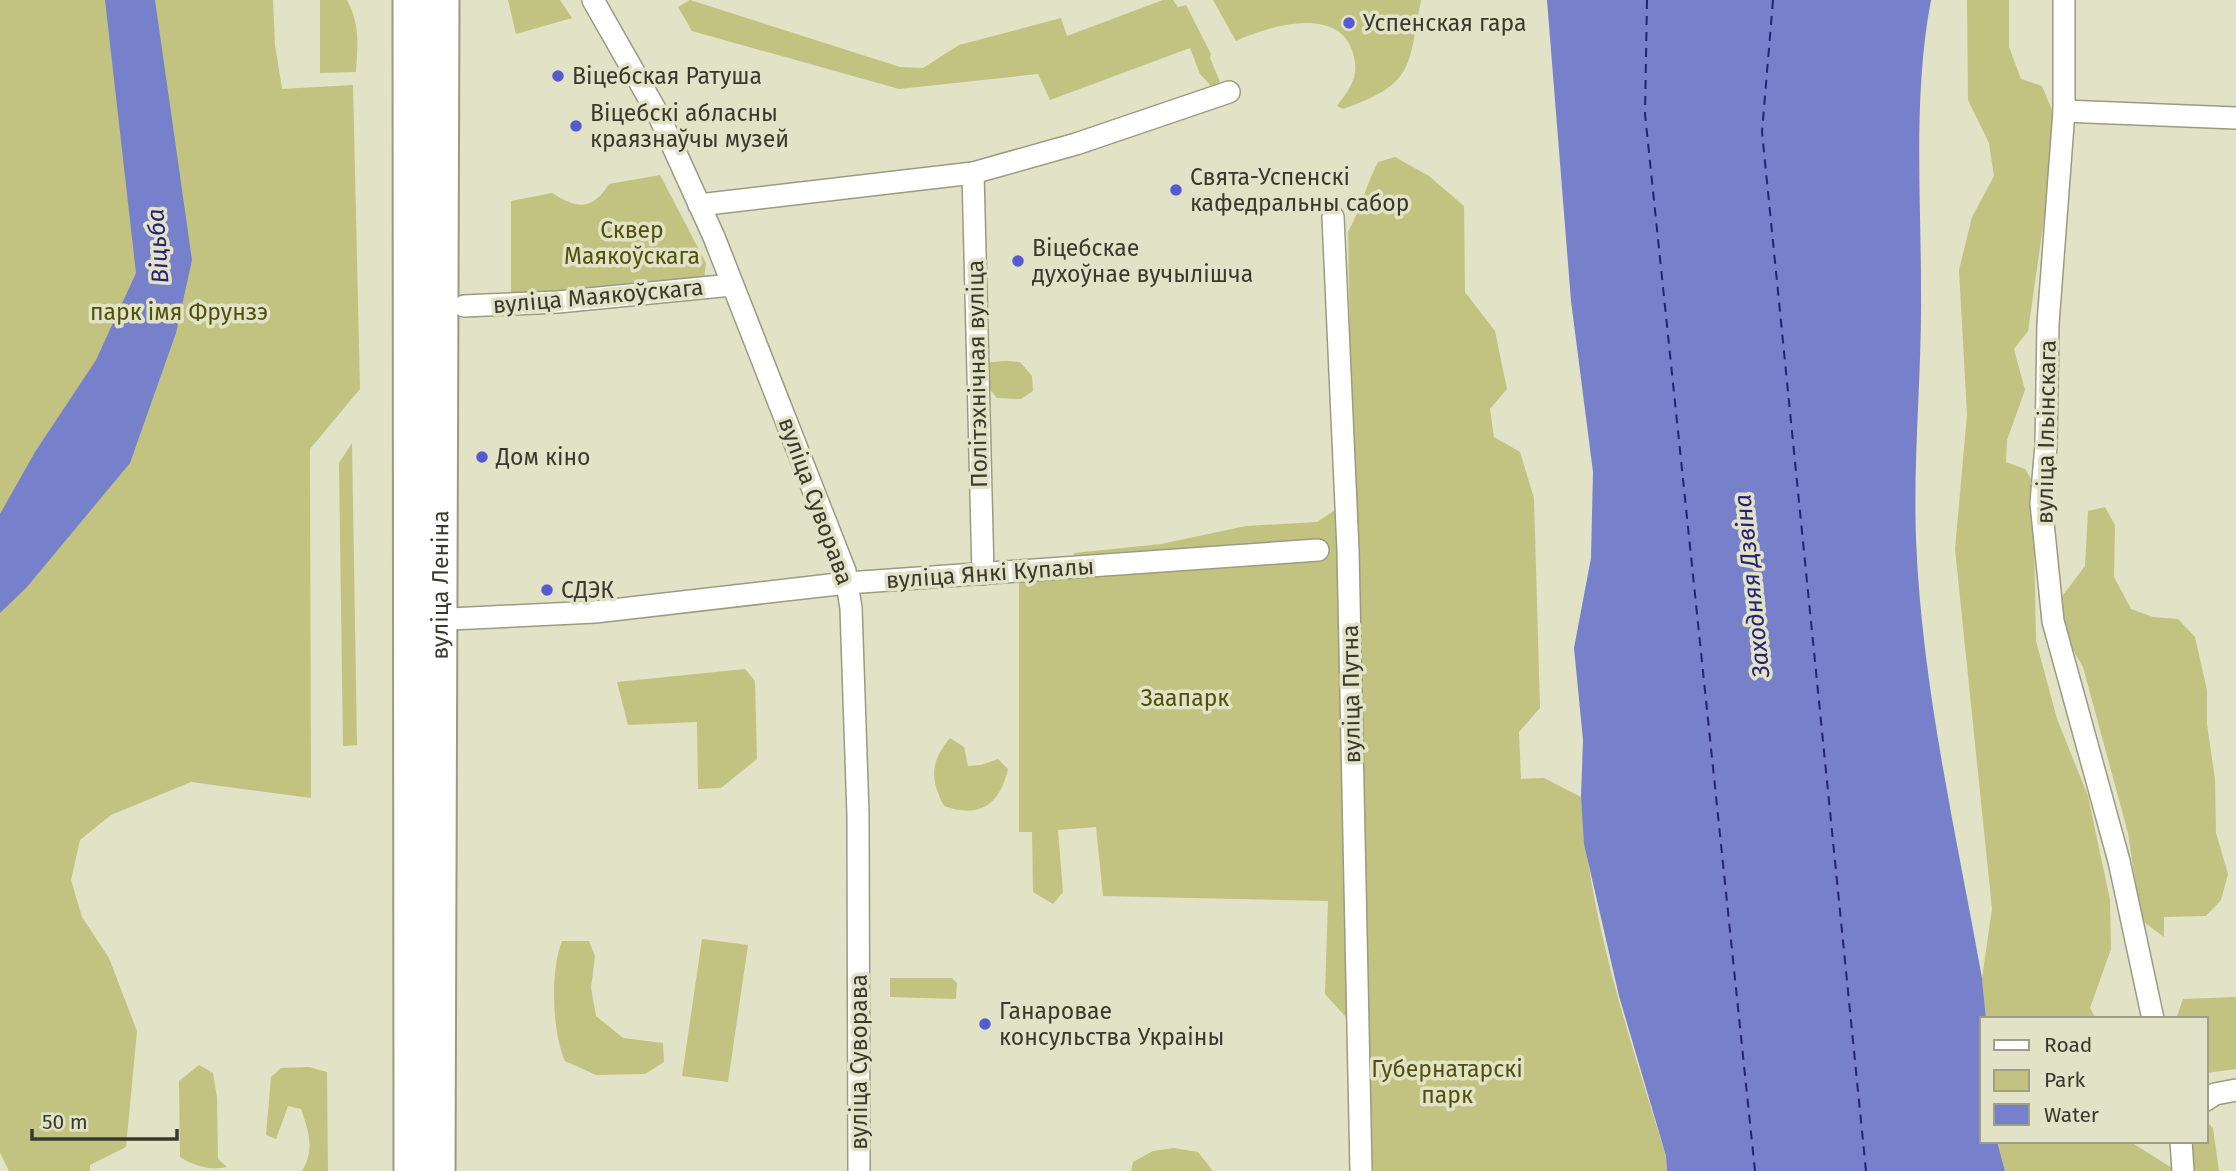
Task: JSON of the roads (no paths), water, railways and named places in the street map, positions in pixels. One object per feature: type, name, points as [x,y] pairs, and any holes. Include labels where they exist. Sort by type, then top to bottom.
[{"type":"main road","name":"вуліца Леніна","points":[[410,0],[425,198],[426,620],[438,1171]]},
{"type":"main road","name":"вуліца Леніна","points":[[425,198],[442,0]]},
{"type":"main road","name":"вуліца Леніна","points":[[411,1171],[426,620]]},
{"type":"street","name":"вуліца Суворава","points":[[593,0],[659,116],[699,205],[789,425],[847,583],[851,608],[858,815],[859,1171]]},
{"type":"street","name":"вуліца Ільінскага","points":[[2064,0],[2064,111],[2048,324],[2046,445],[2041,503],[2053,621],[2119,860],[2153,1017]]},
{"type":"street","points":[[699,205],[973,173],[1076,144],[1229,92]]},
{"type":"street","points":[[2064,111],[2236,118]]},
{"type":"street","name":"Політэхнічная вуліца","points":[[973,173],[983,574]]},
{"type":"street","name":"вуліца Путна","points":[[1333,217],[1348,550],[1361,1171]]},
{"type":"street","name":"вуліца Маякоўскага","points":[[464,306],[558,302],[732,285]]},
{"type":"street","name":"вуліца Янкі Купалы","points":[[426,620],[594,612],[847,583],[1318,550]]},
{"type":"street","points":[[2208,1099],[2215,1094],[2236,1090]]},
{"type":"street","points":[[2181,1143],[2183,1171]]},
{"type":"water","name":"Віцьба","points":[[105,0],[155,0],[192,260],[176,333],[130,463],[27,587],[0,613],[0,514],[35,452],[96,360],[136,273]]},
{"type":"water","name":"Заходняя Дзвіна","points":[[1547,0],[1931,0],[1925,36],[1920,108],[1921,321],[1915,508],[1919,595],[1942,760],[1982,978],[1986,1017],[1980,1017],[1980,1143],[1998,1143],[2005,1171],[1667,1171],[1666,1156],[1619,996],[1584,844],[1581,797],[1583,740],[1574,648],[1591,558],[1593,472],[1571,301]]},
{"type":"place","name":"Успенская гара","points":[[1349,23]]},
{"type":"place","name":"Віцебская Ратуша","points":[[558,76]]},
{"type":"place","name":"Віцебскі абласны краязнаўчы музей","points":[[576,126]]},
{"type":"place","name":"Свята-Успенскі кафедральны сабор","points":[[1176,190]]},
{"type":"place","name":"Віцебскае духоўнае вучылішча","points":[[1018,261]]},
{"type":"place","name":"Дом кіно","points":[[482,457]]},
{"type":"place","name":"СДЭК","points":[[547,590]]},
{"type":"place","name":"Ганаровае консульства Украіны","points":[[985,1024]]},
{"type":"park label","name":"Сквер Маякоўскага","points":[[632,243]]},
{"type":"park label","name":"парк імя Фрунзэ","points":[[179,312]]},
{"type":"park label","name":"Заапарк","points":[[1185,698]]},
{"type":"park label","name":"Губернатарскі парк","points":[[1447,1082]]}]
